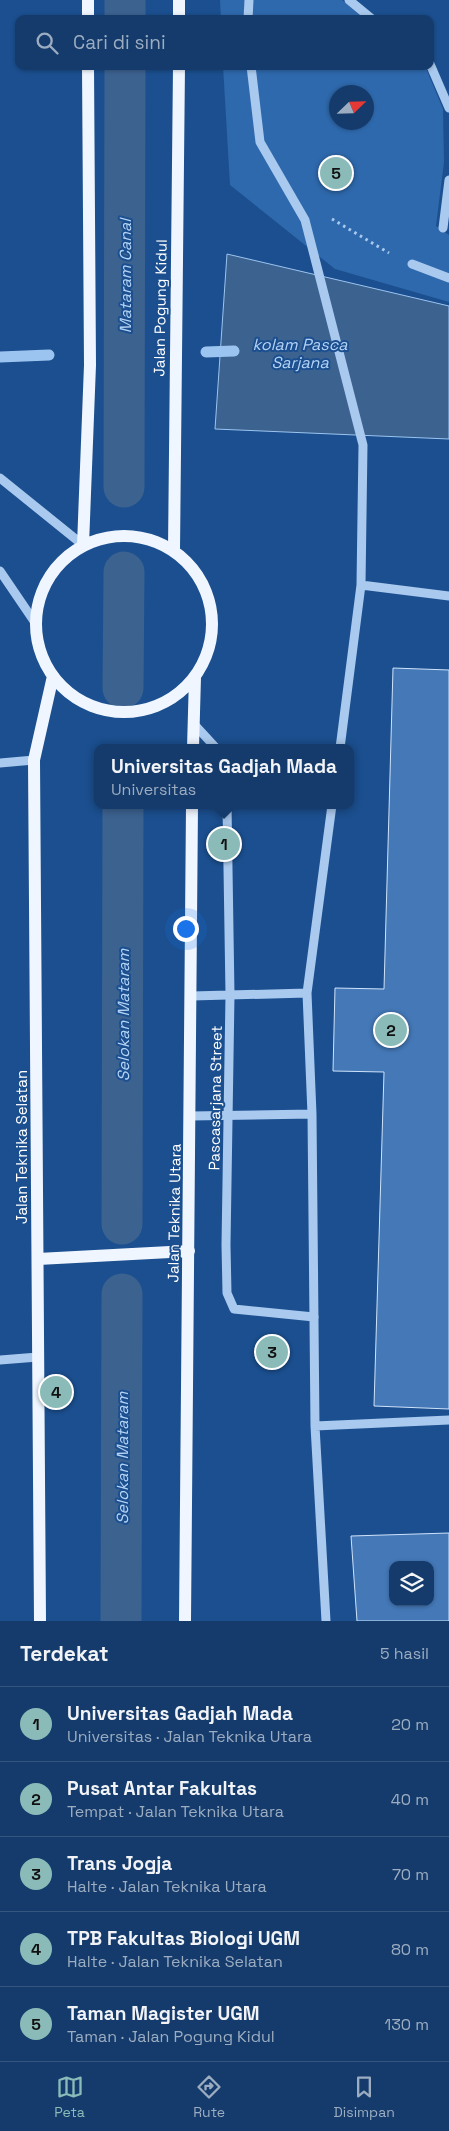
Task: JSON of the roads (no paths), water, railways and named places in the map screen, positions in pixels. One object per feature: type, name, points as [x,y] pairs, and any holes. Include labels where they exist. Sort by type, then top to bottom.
[{"type":"main road","points":[[88,0],[88,15]]},
{"type":"main road","points":[[179,0],[179,15]]},
{"type":"main road","points":[[82,545],[90,365],[88,70]]},
{"type":"main road","name":"Jalan Pogung Kidul","points":[[174,550],[178,70]]},
{"type":"main road","points":[[129,535],[152,540],[174,550],[194,570],[208,595],[213,624],[208,652],[195,677],[176,696],[151,709],[124,713],[96,708],[72,695],[53,676],[40,651],[36,624],[39,600],[48,578],[63,559],[82,545],[105,537],[129,535]]},
{"type":"main road","name":"Jalan Teknika Selatan","points":[[40,1621],[34,760],[53,676]]},
{"type":"main road","points":[[193,744],[195,677]]},
{"type":"main road","name":"Jalan Teknika Utara","points":[[186,1621],[192,809]]},
{"type":"main road","points":[[38,1259],[189,1251]]},
{"type":"street","points":[[248,15],[249,0]]},
{"type":"street","points":[[349,0],[367,15]]},
{"type":"street","points":[[251,70],[260,142],[305,220],[363,445],[361,584],[341,744]]},
{"type":"street","points":[[433,70],[449,108]]},
{"type":"street","points":[[443,228],[449,180]]},
{"type":"street","points":[[412,264],[449,278]]},
{"type":"street","points":[[0,478],[82,545]]},
{"type":"street","points":[[0,571],[36,624]]},
{"type":"street","points":[[361,584],[449,596]]},
{"type":"street","points":[[193,723],[212,744]]},
{"type":"street","points":[[0,762],[34,760]]},
{"type":"street","name":"Pascasarjana Street","points":[[227,809],[230,995],[227,1293],[234,1308],[314,1317]]},
{"type":"street","points":[[326,1621],[315,1426],[312,1114],[307,993],[331,809]]},
{"type":"street","points":[[192,996],[307,993]]},
{"type":"street","points":[[191,1116],[312,1114]]},
{"type":"street","points":[[0,1360],[38,1357]]},
{"type":"street","points":[[315,1426],[449,1420]]},
{"type":"water","name":"kolam Pasca Sarjana","points":[[227,254],[449,306],[449,439],[215,429]]},
{"type":"waterway","name":"Mataram Canal","points":[[125,0],[125,15]]},
{"type":"waterway","name":"Mataram Canal","points":[[124,487],[125,70]]},
{"type":"waterway","points":[[206,352],[234,351]]},
{"type":"waterway","points":[[0,357],[49,355]]},
{"type":"waterway","name":"Mataram Canal","points":[[123,688],[124,572]]},
{"type":"waterway","name":"Selokan Mataram","points":[[122,1224],[123,809]]},
{"type":"waterway","name":"Selokan Mataram","points":[[121,1621],[122,1294]]},
{"type":"place","name":"Taman Magister UGM","points":[[336,173]]},
{"type":"place","name":"Universitas Gadjah Mada","points":[[224,844]]},
{"type":"place","name":"Pusat Antar Fakultas","points":[[391,1030]]},
{"type":"place","name":"Trans Jogja","points":[[272,1352]]},
{"type":"place","name":"TPB Fakultas Biologi UGM","points":[[56,1392]]}]
